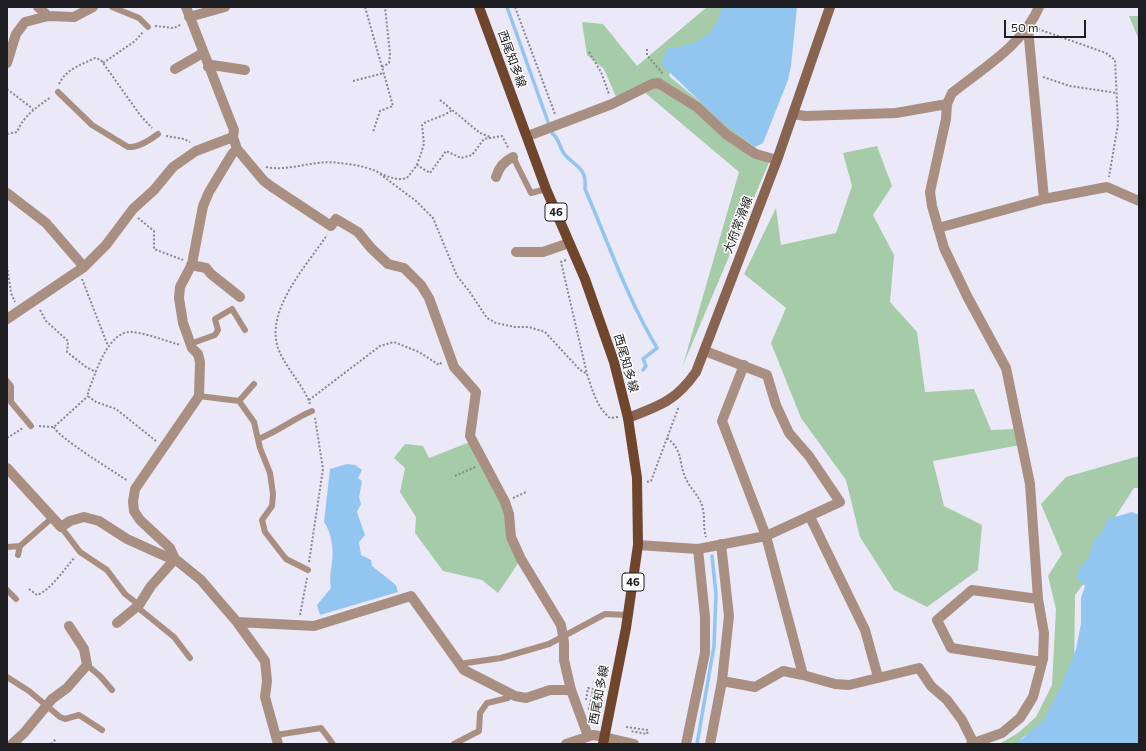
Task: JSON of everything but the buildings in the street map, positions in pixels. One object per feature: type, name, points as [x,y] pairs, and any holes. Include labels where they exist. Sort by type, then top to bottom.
[{"type":"main road","name":"西尾知多線","points":[[479,7],[546,188],[570,244],[614,362],[627,416],[637,478],[638,545],[628,615],[604,740]]},
{"type":"main road","name":"大府常滑線","points":[[627,416],[670,400],[696,372],[705,352],[777,160],[830,7]]},
{"type":"street","points":[[38,7],[48,16]]},
{"type":"street","points":[[7,63],[16,34],[22,25],[48,16],[60,18],[75,11],[93,7]]},
{"type":"street","points":[[186,7],[234,130],[233,136],[237,149],[264,181],[331,226],[336,219],[352,229],[388,264],[404,268],[421,285],[429,298],[454,368],[476,392],[470,436],[505,501],[509,514],[511,537],[542,597],[561,625],[564,660],[571,690],[588,736]]},
{"type":"street","points":[[190,19],[225,7]]},
{"type":"street","points":[[722,681],[755,688],[783,671],[835,684],[849,685],[919,668],[931,686],[947,700],[962,720],[973,744],[1002,733],[1020,718],[1033,697],[1042,662],[1044,633],[1038,599],[1030,484],[1006,368],[950,262],[938,228],[930,192],[946,119],[947,104],[952,93],[1016,42],[1028,27],[1039,7]]},
{"type":"street","points":[[1028,27],[1044,199]]},
{"type":"street","points":[[175,69],[203,53]]},
{"type":"street","points":[[208,66],[245,70]]},
{"type":"street","points":[[528,136],[612,104],[634,92],[658,83],[697,107],[726,134],[748,149],[756,154],[777,160]]},
{"type":"street","points":[[793,114],[805,116],[896,113],[947,104]]},
{"type":"street","points":[[7,319],[82,269],[106,246],[131,212],[154,190],[173,167],[198,150],[233,136]]},
{"type":"street","points":[[237,149],[232,154],[206,199],[192,264],[180,287],[179,298],[184,323],[191,346],[198,354],[200,362],[199,396],[136,487],[133,502],[134,512],[170,548],[174,557],[201,580],[237,622],[265,661],[267,680],[265,697],[277,739]]},
{"type":"street","points":[[496,177],[506,161],[513,157]]},
{"type":"street","points":[[938,228],[1044,199],[1107,187],[1139,200]]},
{"type":"street","points":[[7,193],[46,223],[82,269]]},
{"type":"street","points":[[516,252],[542,252],[570,244]]},
{"type":"street","points":[[192,264],[206,268],[210,274],[240,297]]},
{"type":"street","points":[[638,545],[709,546],[766,536],[840,502],[809,456],[789,433],[776,405],[767,375],[744,365],[705,352]]},
{"type":"street","points":[[744,365],[722,421],[766,536],[803,675]]},
{"type":"street","points":[[7,468],[61,527],[70,521],[84,517],[99,521],[140,545],[166,557],[174,557]]},
{"type":"street","points":[[810,517],[866,630],[878,677]]},
{"type":"street","points":[[709,546],[730,616],[722,681],[710,744]]},
{"type":"street","points":[[686,744],[705,653],[705,617],[709,546]]},
{"type":"street","points":[[117,623],[138,606],[151,586],[174,557]]},
{"type":"street","points":[[1038,599],[972,590],[937,620],[951,648],[1042,662]]},
{"type":"street","points":[[237,622],[314,626],[410,596],[464,670],[513,695],[526,698],[550,690],[571,690]]},
{"type":"street","points":[[12,744],[24,733],[47,705],[67,688],[87,665],[84,649],[69,626]]},
{"type":"street","points":[[566,744],[593,735],[604,740],[634,744]]},
{"type":"lane","points":[[112,7],[140,18],[148,27]]},
{"type":"lane","points":[[58,92],[92,125],[128,147],[133,148],[152,139],[158,134]]},
{"type":"lane","points":[[513,157],[531,193],[546,188]]},
{"type":"lane","points":[[191,346],[215,335],[218,330],[215,319],[232,309],[245,330]]},
{"type":"lane","points":[[7,381],[11,386],[11,402],[31,426]]},
{"type":"lane","points":[[239,401],[254,384]]},
{"type":"lane","points":[[199,396],[239,401],[254,422],[258,439],[270,473],[273,494],[272,506],[262,520],[265,532],[286,559],[308,570]]},
{"type":"lane","points":[[258,439],[272,434],[298,417],[312,411]]},
{"type":"lane","points":[[18,555],[20,546],[52,518]]},
{"type":"lane","points":[[61,527],[80,552],[107,570],[125,594],[174,637],[190,658]]},
{"type":"lane","points":[[7,547],[20,546]]},
{"type":"lane","points":[[7,590],[16,598]]},
{"type":"lane","points":[[459,664],[501,658],[549,644],[605,614],[628,615]]},
{"type":"lane","points":[[87,665],[100,676],[112,690]]},
{"type":"lane","points":[[7,677],[65,719],[79,715],[102,730]]},
{"type":"lane","points":[[496,705],[510,701],[513,695]]},
{"type":"lane","points":[[454,744],[479,731],[480,713],[482,708],[487,703],[508,698],[513,695]]},
{"type":"lane","points":[[277,739],[321,728],[333,744]]},
{"type":"path","points":[[365,7],[393,106],[380,111],[373,132]]},
{"type":"path","points":[[382,67],[389,62],[390,54],[385,7]]},
{"type":"path","points":[[515,7],[559,124]]},
{"type":"path","points":[[103,63],[135,41],[148,27],[174,28],[190,19]]},
{"type":"path","points":[[1028,27],[1112,56],[1115,60],[1117,135],[1107,187]]},
{"type":"path","points":[[589,52],[601,72],[612,104]]},
{"type":"path","points":[[7,134],[17,132],[21,122],[33,109],[58,92],[61,80],[68,71],[95,58],[101,60],[140,115],[158,134],[171,138],[184,139],[198,150]]},
{"type":"path","points":[[353,81],[384,73]]},
{"type":"path","points":[[1032,74],[1070,86],[1117,93]]},
{"type":"path","points":[[7,89],[33,109]]},
{"type":"path","points":[[440,100],[480,132],[491,137]]},
{"type":"path","points":[[261,166],[279,168],[314,163],[338,162],[366,168],[395,180],[407,178],[417,165],[424,144],[422,125],[425,122],[446,115],[452,110]]},
{"type":"path","points":[[417,165],[430,173],[446,151],[461,158],[466,157],[472,155],[484,139],[502,136],[513,157]]},
{"type":"path","points":[[380,174],[416,200],[434,218],[457,276],[470,291],[487,318],[496,323],[515,327],[529,327],[545,332],[580,370],[587,374]]},
{"type":"path","points":[[131,212],[154,231],[154,249],[192,264]]},
{"type":"path","points":[[575,257],[561,262],[587,374],[594,394],[606,415],[610,418],[627,416]]},
{"type":"path","points":[[7,266],[11,293],[20,310]]},
{"type":"path","points":[[82,269],[108,346]]},
{"type":"path","points":[[34,300],[46,321],[68,342],[67,352],[86,367],[96,372]]},
{"type":"path","points":[[7,438],[19,430],[31,426],[54,427],[88,396],[96,372],[108,346],[123,335],[134,332],[191,346]]},
{"type":"path","points":[[309,400],[380,346],[391,342],[405,346],[439,364],[445,359],[450,358]]},
{"type":"path","points":[[88,396],[96,402],[116,409],[163,448]]},
{"type":"path","points":[[645,482],[651,481],[680,403]]},
{"type":"path","points":[[54,427],[55,430],[69,441],[136,487]]},
{"type":"path","points":[[667,438],[674,443],[680,453],[687,481],[701,502],[703,510],[703,525],[709,546]]},
{"type":"path","points":[[456,476],[484,463]]},
{"type":"path","points":[[505,501],[526,492]]},
{"type":"path","points":[[29,589],[37,595],[42,594],[48,586],[57,580],[80,552]]},
{"type":"path","points":[[588,688],[593,689],[589,709],[595,710],[593,722]]},
{"type":"path","points":[[625,731],[647,734],[648,730],[626,727]]},
{"type":"path","points":[[51,744],[56,739]]},
{"type":"green space","points":[[707,7],[728,7],[712,41],[675,62],[669,76],[770,160],[683,365],[739,172],[643,91],[617,99],[604,69],[587,55],[582,22],[603,24],[637,66]]},
{"type":"green space","points":[[1129,16],[1139,16],[1139,40]]},
{"type":"green space","points":[[877,146],[892,186],[873,215],[894,255],[890,302],[917,332],[925,392],[974,389],[991,430],[1016,429],[1020,445],[933,461],[944,506],[982,525],[978,570],[927,607],[894,590],[860,537],[846,480],[801,418],[771,343],[786,308],[744,274],[776,208],[781,245],[836,233],[852,186],[843,153]]},
{"type":"green space","points":[[470,442],[506,494],[519,562],[498,593],[482,580],[443,571],[415,533],[416,517],[400,492],[405,468],[394,458],[405,444],[423,446],[429,458]]},
{"type":"green space","points":[[1139,456],[1139,488],[1134,488],[1097,545],[1091,574],[1075,595],[1074,674],[1039,729],[1023,737],[1017,744],[999,744],[1018,733],[1036,717],[1052,685],[1056,609],[1048,576],[1062,554],[1041,504],[1066,477]]},
{"type":"water","points":[[722,7],[797,7],[791,66],[788,80],[763,143],[755,147],[718,119],[661,64],[668,48],[695,42],[710,32],[719,17]]},
{"type":"water","points":[[347,464],[355,465],[362,470],[358,478],[362,481],[359,497],[361,504],[357,512],[365,535],[359,542],[361,555],[371,560],[372,566],[396,585],[398,592],[320,615],[317,605],[331,588],[330,577],[333,557],[332,547],[330,536],[324,522],[330,469]]},
{"type":"water","points":[[1132,512],[1139,515],[1139,744],[1016,744],[1044,720],[1062,684],[1076,649],[1081,624],[1081,598],[1085,586],[1079,581],[1077,576],[1080,567],[1089,557],[1094,539],[1101,534],[1108,519]]},
{"type":"waterway","points":[[507,7],[552,133],[557,138],[565,155],[580,168],[584,176],[585,189],[618,270],[636,310],[657,348],[643,359],[646,366],[643,370]]},
{"type":"waterway","points":[[697,744],[714,646],[716,594],[712,556]]}]
